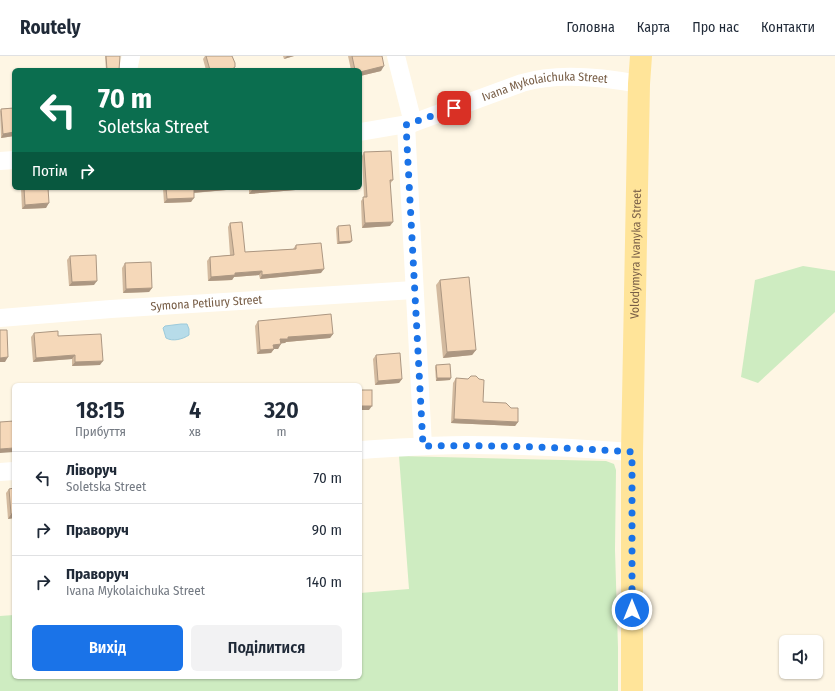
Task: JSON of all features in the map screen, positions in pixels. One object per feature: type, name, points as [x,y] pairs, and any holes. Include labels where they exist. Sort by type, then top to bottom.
[{"type":"main road","name":"Volodymyra Ivanyka Street","points":[[632,691],[632,452],[640,56]]},
{"type":"street","points":[[128,68],[131,56]]},
{"type":"street","points":[[396,56],[409,124],[414,290],[423,446]]},
{"type":"street","name":"Ivana Mykolaichuka Street","points":[[362,132],[409,124],[522,82],[539,78],[603,78],[639,84]]},
{"type":"street","points":[[0,161],[12,160]]},
{"type":"street","name":"Symona Petliury Street","points":[[0,318],[111,309],[414,290]]},
{"type":"street","points":[[362,450],[423,446],[476,445],[632,452]]},
{"type":"street","points":[[0,472],[12,471]]},
{"type":"green space","points":[[803,266],[835,271],[835,312],[758,383],[741,377],[755,280]]},
{"type":"green space","points":[[399,456],[606,461],[614,464],[616,470],[615,550],[618,691],[0,691],[0,616],[12,615],[12,679],[362,679],[362,593],[409,589]]},
{"type":"water","points":[[187,324],[189,335],[178,340],[166,338],[163,328],[165,326]]},
{"type":"building","points":[[106,56],[120,56],[119,68],[107,68]]},
{"type":"building","points":[[206,56],[232,56],[235,63],[234,68],[209,68]]},
{"type":"building","points":[[352,56],[382,56],[384,66],[362,72],[362,68],[355,68]]},
{"type":"building","points":[[12,108],[12,132],[3,134],[1,109]]},
{"type":"building","points":[[391,151],[393,180],[390,180],[393,222],[365,223],[363,197],[367,197],[364,152]]},
{"type":"building","points":[[24,190],[48,190],[49,203],[25,205]]},
{"type":"building","points":[[166,190],[194,190],[194,198],[167,199]]},
{"type":"building","points":[[242,222],[245,252],[296,249],[296,245],[321,243],[324,269],[262,275],[262,271],[211,277],[210,257],[234,255],[230,223]]},
{"type":"building","points":[[350,225],[352,241],[339,242],[338,226]]},
{"type":"building","points":[[96,255],[97,281],[72,282],[70,256]]},
{"type":"building","points":[[151,262],[152,288],[126,289],[125,263]]},
{"type":"building","points":[[469,277],[476,350],[447,352],[440,280]]},
{"type":"building","points":[[331,314],[333,334],[288,337],[288,339],[280,339],[281,344],[273,345],[274,349],[260,350],[258,321]]},
{"type":"building","points":[[0,330],[7,330],[8,357],[0,358]]},
{"type":"building","points":[[58,331],[58,336],[101,334],[103,361],[75,362],[75,355],[36,358],[34,333]]},
{"type":"building","points":[[400,353],[402,379],[378,381],[376,355]]},
{"type":"building","points":[[450,364],[451,378],[437,378],[436,365]]},
{"type":"building","points":[[471,376],[476,376],[479,379],[484,380],[483,402],[506,403],[511,408],[518,408],[518,422],[454,419],[456,378],[468,379]]},
{"type":"building","points":[[362,390],[372,390],[372,406],[362,406]]},
{"type":"building","points":[[12,421],[12,448],[0,449],[0,422]]},
{"type":"building","points":[[12,488],[12,514],[11,514],[9,489]]},
{"type":"route","points":[[454,108],[406,125],[423,446],[469,445],[632,452],[632,610]]}]
